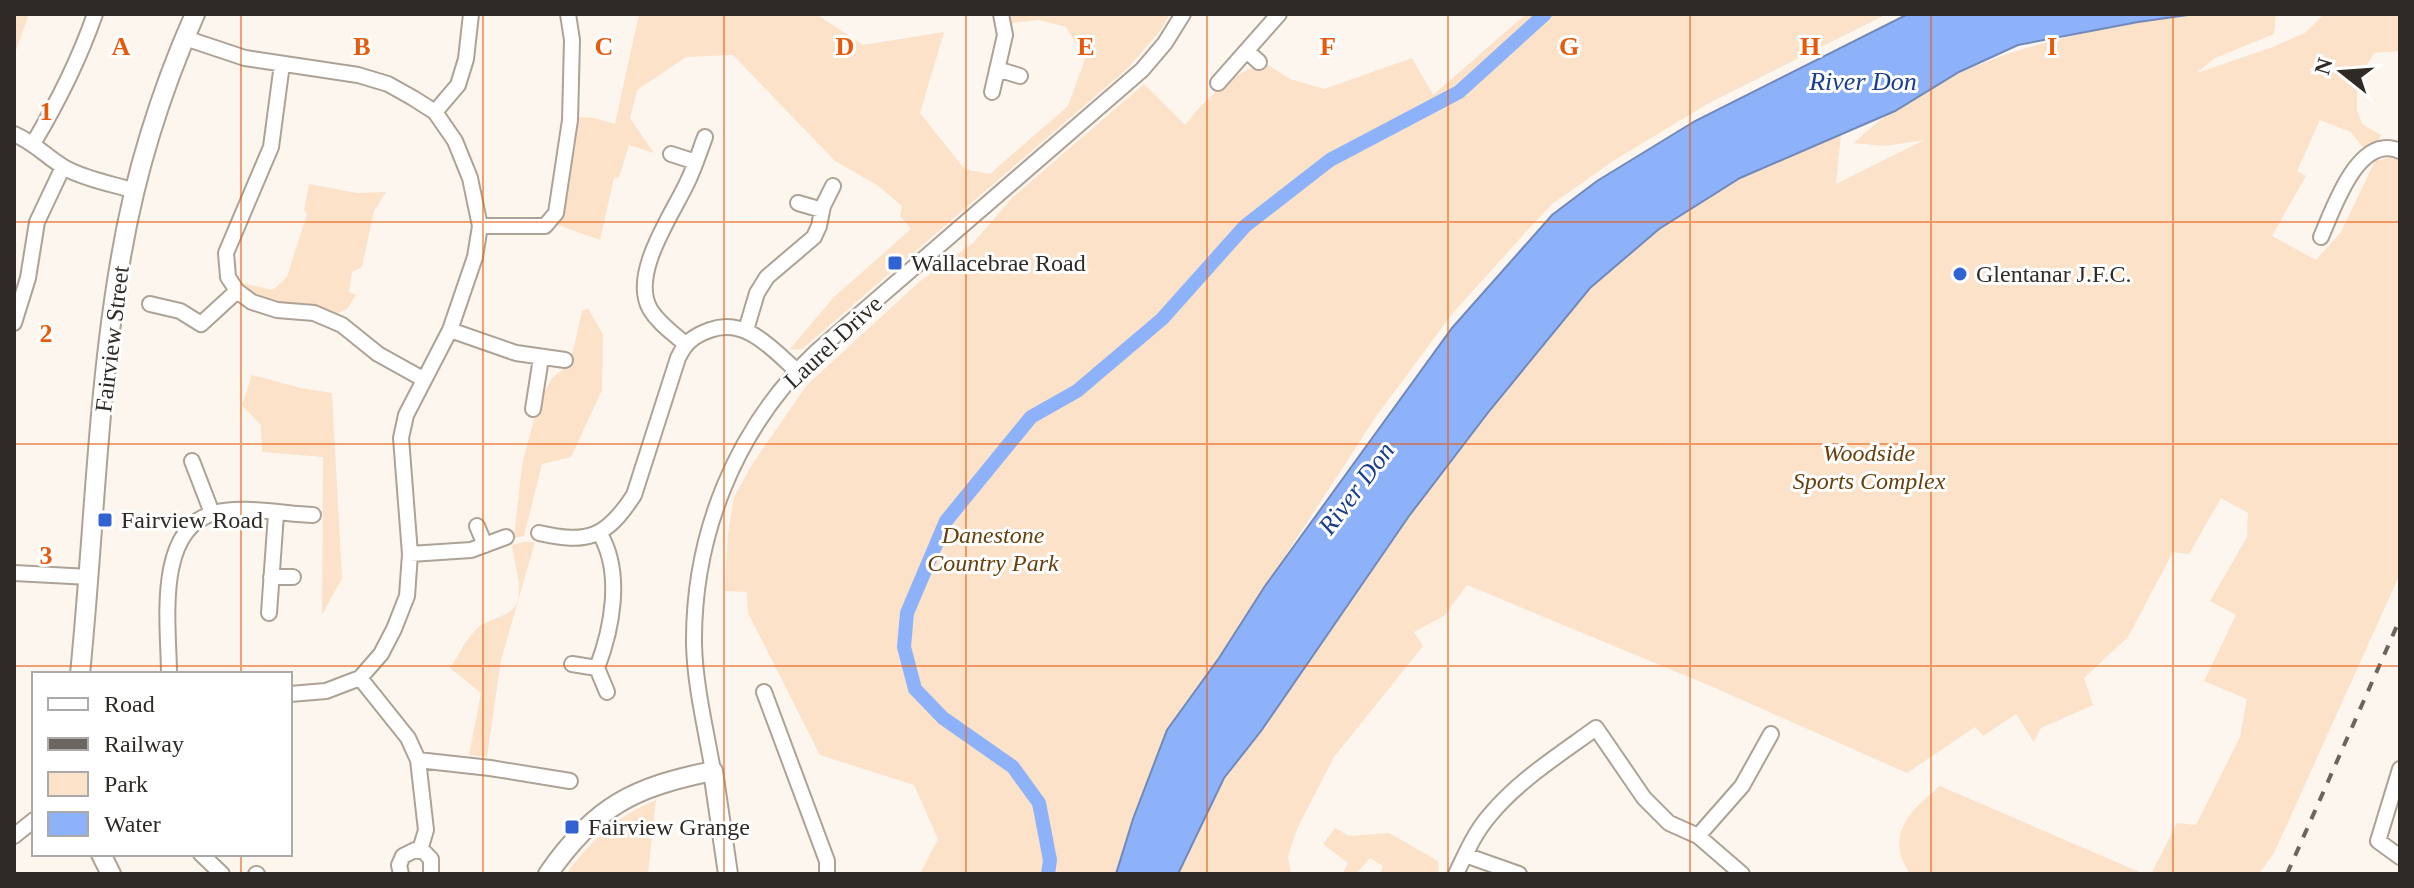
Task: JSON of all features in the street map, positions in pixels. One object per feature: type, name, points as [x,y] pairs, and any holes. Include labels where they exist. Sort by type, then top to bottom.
[{"type":"street","name":"Fairview Street","points":[[80,672],[111,323],[121,257],[135,191],[164,92],[195,14]]},
{"type":"street","points":[[435,112],[458,85],[466,59],[471,14]]},
{"type":"street","points":[[480,226],[545,226],[556,213],[570,120],[572,40],[568,14]]},
{"type":"street","points":[[992,92],[1005,35],[1001,14]]},
{"type":"street","name":"Laurel Drive","points":[[728,874],[694,645],[698,579],[721,490],[752,430],[797,371],[1142,70],[1165,43],[1183,14]]},
{"type":"street","points":[[1218,83],[1279,14]]},
{"type":"street","points":[[34,142],[64,93],[83,50],[89,15]]},
{"type":"street","points":[[185,38],[245,58],[358,75],[388,84],[435,112],[455,141],[470,178],[480,226],[475,257],[450,330],[406,415],[401,438],[410,554],[407,596],[399,618],[381,654],[360,678],[326,691],[292,694]]},
{"type":"street","points":[[1247,51],[1259,62]]},
{"type":"street","points":[[282,64],[271,147],[226,253],[228,277],[237,291],[264,307],[314,313],[342,325],[368,348],[423,379]]},
{"type":"street","points":[[997,69],[1020,76]]},
{"type":"street","points":[[14,134],[34,142],[63,167],[77,174],[135,191]]},
{"type":"street","points":[[685,344],[659,322],[648,307],[644,283],[657,240],[696,162],[705,137]]},
{"type":"street","points":[[2321,237],[2353,169],[2367,155],[2398,145]]},
{"type":"street","points":[[671,154],[696,162]]},
{"type":"street","points":[[14,323],[28,278],[37,222],[63,167]]},
{"type":"street","points":[[746,330],[757,293],[767,277],[814,237],[833,186]]},
{"type":"street","points":[[798,203],[822,210]]},
{"type":"street","points":[[150,304],[180,311],[201,324],[237,291]]},
{"type":"street","points":[[539,533],[564,539],[600,534],[623,511],[634,495],[673,372],[685,344],[700,333],[717,327],[746,330],[797,371]]},
{"type":"street","points":[[450,330],[516,353],[565,360]]},
{"type":"street","points":[[533,409],[541,358]]},
{"type":"street","points":[[192,461],[212,513]]},
{"type":"street","points":[[169,672],[169,569],[179,539],[212,513],[237,511],[313,515]]},
{"type":"street","points":[[269,613],[276,514]]},
{"type":"street","points":[[477,526],[485,545]]},
{"type":"street","points":[[600,534],[607,554],[613,592],[607,640],[597,668],[607,692]]},
{"type":"street","points":[[410,554],[471,550],[506,537]]},
{"type":"street","points":[[14,573],[90,577]]},
{"type":"street","points":[[271,577],[293,577]]},
{"type":"street","points":[[572,664],[597,668]]},
{"type":"street","points":[[360,678],[408,738],[418,760],[426,830],[420,850]]},
{"type":"street","points":[[764,692],[827,861],[827,874]]},
{"type":"street","points":[[1456,874],[1490,815],[1529,777],[1596,728],[1644,798],[1669,823],[1698,836],[1742,874]]},
{"type":"street","points":[[1698,836],[1742,786],[1771,734]]},
{"type":"street","points":[[418,760],[570,781]]},
{"type":"street","points":[[2400,769],[2378,841],[2400,857]]},
{"type":"street","points":[[548,874],[576,836],[594,818],[620,801],[665,781],[713,771]]},
{"type":"street","points":[[14,836],[32,822]]},
{"type":"street","points":[[401,874],[399,865],[403,856],[420,850],[431,859],[431,874]]},
{"type":"street","points":[[1465,855],[1519,874]]},
{"type":"street","points":[[102,856],[111,874]]},
{"type":"street","points":[[208,856],[222,874]]},
{"type":"street","points":[[1716,874],[1728,861]]},
{"type":"green space","points":[[14,14],[29,14],[14,56]]},
{"type":"green space","points":[[639,14],[816,14],[863,45],[944,32],[920,113],[962,166],[990,174],[1068,106],[1085,59],[1066,27],[1039,20],[1012,23],[1011,14],[1170,14],[1160,31],[1128,68],[802,349],[789,350],[834,297],[911,229],[900,216],[902,206],[877,185],[835,161],[733,55],[686,57],[637,90],[630,118],[654,153],[629,145],[619,177],[614,178],[600,240],[558,225],[579,117],[615,124]]},
{"type":"green space","name":"Danestone Country Park","points":[[1526,14],[1887,14],[1709,103],[1613,161],[1552,204],[1452,314],[1375,418],[1219,658],[1167,730],[1116,874],[920,874],[938,839],[914,785],[820,755],[748,613],[747,592],[725,591],[728,533],[734,497],[753,463],[807,385],[919,282],[973,243],[1013,197],[1144,84],[1185,125],[1221,88],[1242,73],[1265,63],[1290,79],[1324,89],[1412,58],[1433,95]]},
{"type":"green space","name":"Woodside Sports Complex","points":[[2195,14],[2276,14],[2274,34],[2215,58],[2197,73],[2305,33],[2324,14],[2400,14],[2400,51],[2374,53],[2357,82],[2357,110],[2362,124],[2381,135],[2376,145],[2364,149],[2351,132],[2320,120],[2297,171],[2306,176],[2272,236],[2316,260],[2341,232],[2375,161],[2397,156],[2400,159],[2400,574],[2274,853],[2259,874],[2151,874],[2177,823],[2196,825],[2240,737],[2247,699],[2204,681],[2236,615],[2210,601],[2247,537],[2248,513],[2221,498],[2189,554],[2173,552],[2128,637],[2084,678],[2093,705],[2041,728],[2034,742],[2016,714],[1983,736],[1975,727],[1907,773],[1713,687],[1467,585],[1444,616],[1414,632],[1423,646],[1334,757],[1298,827],[1288,856],[1291,874],[1178,874],[1224,778],[1261,731],[1409,516],[1490,410],[1590,288],[1659,229],[1740,178],[1841,135],[1836,184],[1924,140],[1885,146],[1854,143],[1890,113],[1928,89],[1970,69],[2058,39]]},
{"type":"green space","points":[[309,184],[357,193],[386,192],[374,211],[362,267],[352,272],[349,292],[356,295],[347,309],[334,315],[303,305],[260,300],[242,283],[273,290],[287,277],[307,214],[304,210]]},
{"type":"green space","points":[[588,308],[603,335],[602,390],[571,457],[542,464],[524,536],[514,538],[522,465],[538,405],[552,378],[570,364],[582,311]]},
{"type":"green space","points":[[252,375],[332,393],[342,578],[322,615],[323,457],[262,452],[261,425],[242,405]]},
{"type":"green space","points":[[535,542],[501,660],[487,757],[469,755],[481,693],[450,668],[475,630],[506,614],[517,603],[518,574],[512,545]]},
{"type":"green space","points":[[1940,786],[2144,874],[1910,874],[1903,860],[1900,835],[1910,814]]},
{"type":"green space","points":[[656,800],[648,874],[566,874],[606,831]]},
{"type":"green space","points":[[1335,828],[1349,836],[1389,833],[1438,861],[1439,874],[1380,874],[1383,866],[1370,858],[1356,874],[1342,874],[1348,863],[1323,844]]},
{"type":"water","name":"River Don","points":[[1908,14],[2195,14],[2018,45],[1959,72],[1895,111],[1740,178],[1659,229],[1590,288],[1490,410],[1409,516],[1261,731],[1224,778],[1178,874],[1116,874],[1167,730],[1219,658],[1265,586],[1452,328],[1552,215],[1597,181],[1695,121]]},
{"type":"waterway","points":[[1048,874],[1050,860],[1039,803],[1013,767],[943,718],[915,689],[904,647],[907,613],[946,521],[1031,417],[1077,391],[1162,319],[1245,226],[1330,160],[1459,92],[1545,14]]},
{"type":"railway","points":[[2287,874],[2400,619]]},
{"type":"place","name":"Wallacebrae Road","points":[[895,263]]},
{"type":"place","name":"Glentanar J.F.C.","points":[[1960,274]]},
{"type":"place","name":"Fairview Road","points":[[105,520]]},
{"type":"place","name":"Fairview Grange","points":[[572,827]]}]
